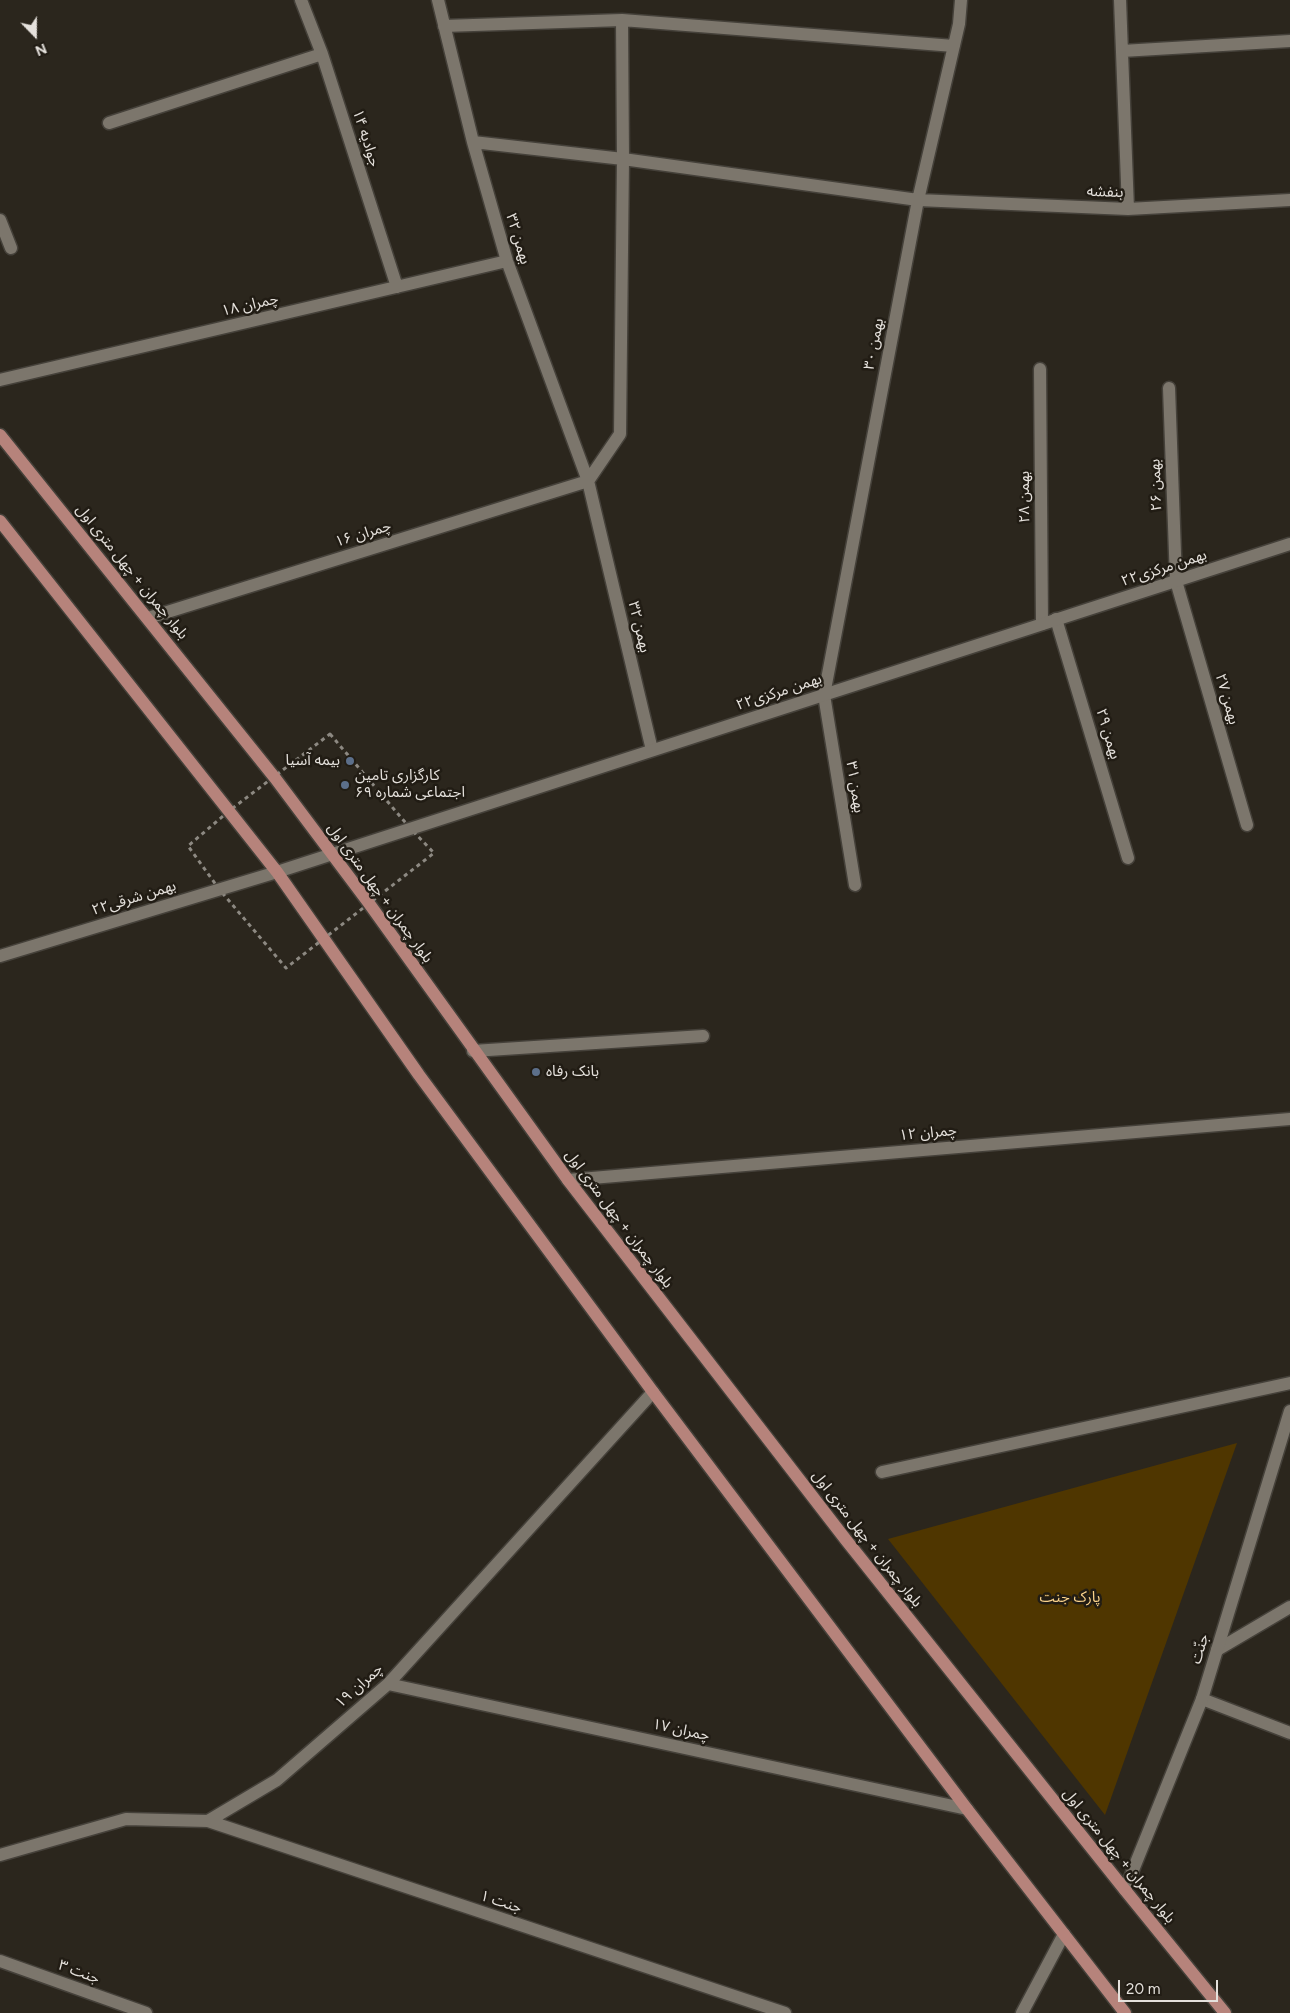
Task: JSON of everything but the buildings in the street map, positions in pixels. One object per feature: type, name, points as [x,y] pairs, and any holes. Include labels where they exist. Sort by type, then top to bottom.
[{"type":"main road","name":"بلوار چمران + چهل متری اول","points":[[0,435],[275,778],[368,902],[568,1180],[846,1540],[1225,2013]]},
{"type":"main road","points":[[0,521],[277,872],[419,1075],[653,1392],[967,1809],[1125,2013]]},
{"type":"street","name":"جوادیه ۱۴","points":[[300,0],[322,54],[397,287]]},
{"type":"street","name":"بهمن ۳۲","points":[[438,0],[473,142],[507,261],[588,481],[652,750]]},
{"type":"street","name":"بهمن ۳۰","points":[[824,695],[918,200],[959,24],[960,0]]},
{"type":"street","points":[[1120,0],[1128,209]]},
{"type":"street","points":[[588,481],[620,434],[623,159],[622,20]]},
{"type":"street","points":[[444,26],[622,20],[954,46]]},
{"type":"street","points":[[1122,50],[1290,41]]},
{"type":"street","points":[[109,123],[322,54]]},
{"type":"street","name":"بنفشه","points":[[473,142],[623,159],[918,200],[1128,209],[1290,200]]},
{"type":"street","points":[[0,220],[11,248]]},
{"type":"street","name":"چمران ۱۸","points":[[0,380],[507,261]]},
{"type":"street","name":"بهمن ۲۸","points":[[1040,369],[1042,624]]},
{"type":"street","name":"بهمن ۲۶","points":[[1169,388],[1176,581]]},
{"type":"street","name":"چمران ۱۶","points":[[148,618],[588,481]]},
{"type":"street","name":"۲۲بهمن مرکزی","points":[[277,872],[1290,544]]},
{"type":"street","name":"بهمن ۲۷","points":[[1176,581],[1246,826]]},
{"type":"street","name":"بهمن ۲۹","points":[[1056,620],[1128,858]]},
{"type":"street","name":"بهمن ۳۱","points":[[824,695],[854,885]]},
{"type":"street","name":"۲۲بهمن شرقی","points":[[0,956],[277,872]]},
{"type":"street","points":[[474,1051],[703,1036]]},
{"type":"street","name":"چمران ۱۲","points":[[568,1180],[1290,1119]]},
{"type":"street","points":[[882,1472],[1290,1383]]},
{"type":"street","name":"چمران ۱۹","points":[[208,1821],[277,1780],[388,1684],[653,1392]]},
{"type":"street","name":"جنّت","points":[[1125,1890],[1202,1699],[1290,1411]]},
{"type":"street","points":[[1217,1650],[1290,1607]]},
{"type":"street","name":"چمران ۱۷","points":[[388,1684],[967,1809]]},
{"type":"street","points":[[1202,1699],[1290,1733]]},
{"type":"street","points":[[0,1855],[126,1820],[208,1821]]},
{"type":"street","name":"جنت ۱","points":[[208,1821],[785,2013]]},
{"type":"street","points":[[1022,2013],[1064,1934]]},
{"type":"street","name":"جنت ۳","points":[[0,1961],[146,2013]]},
{"type":"green space","name":"پارک جنت","points":[[1237,1443],[1105,1815],[888,1539]]},
{"type":"place","name":"بیمه آسیا","points":[[350,761]]},
{"type":"place","name":"کارگزاری تامین اجتماعی شماره ۶۹","points":[[345,785]]},
{"type":"place","name":"بانک رفاه","points":[[536,1072]]}]
